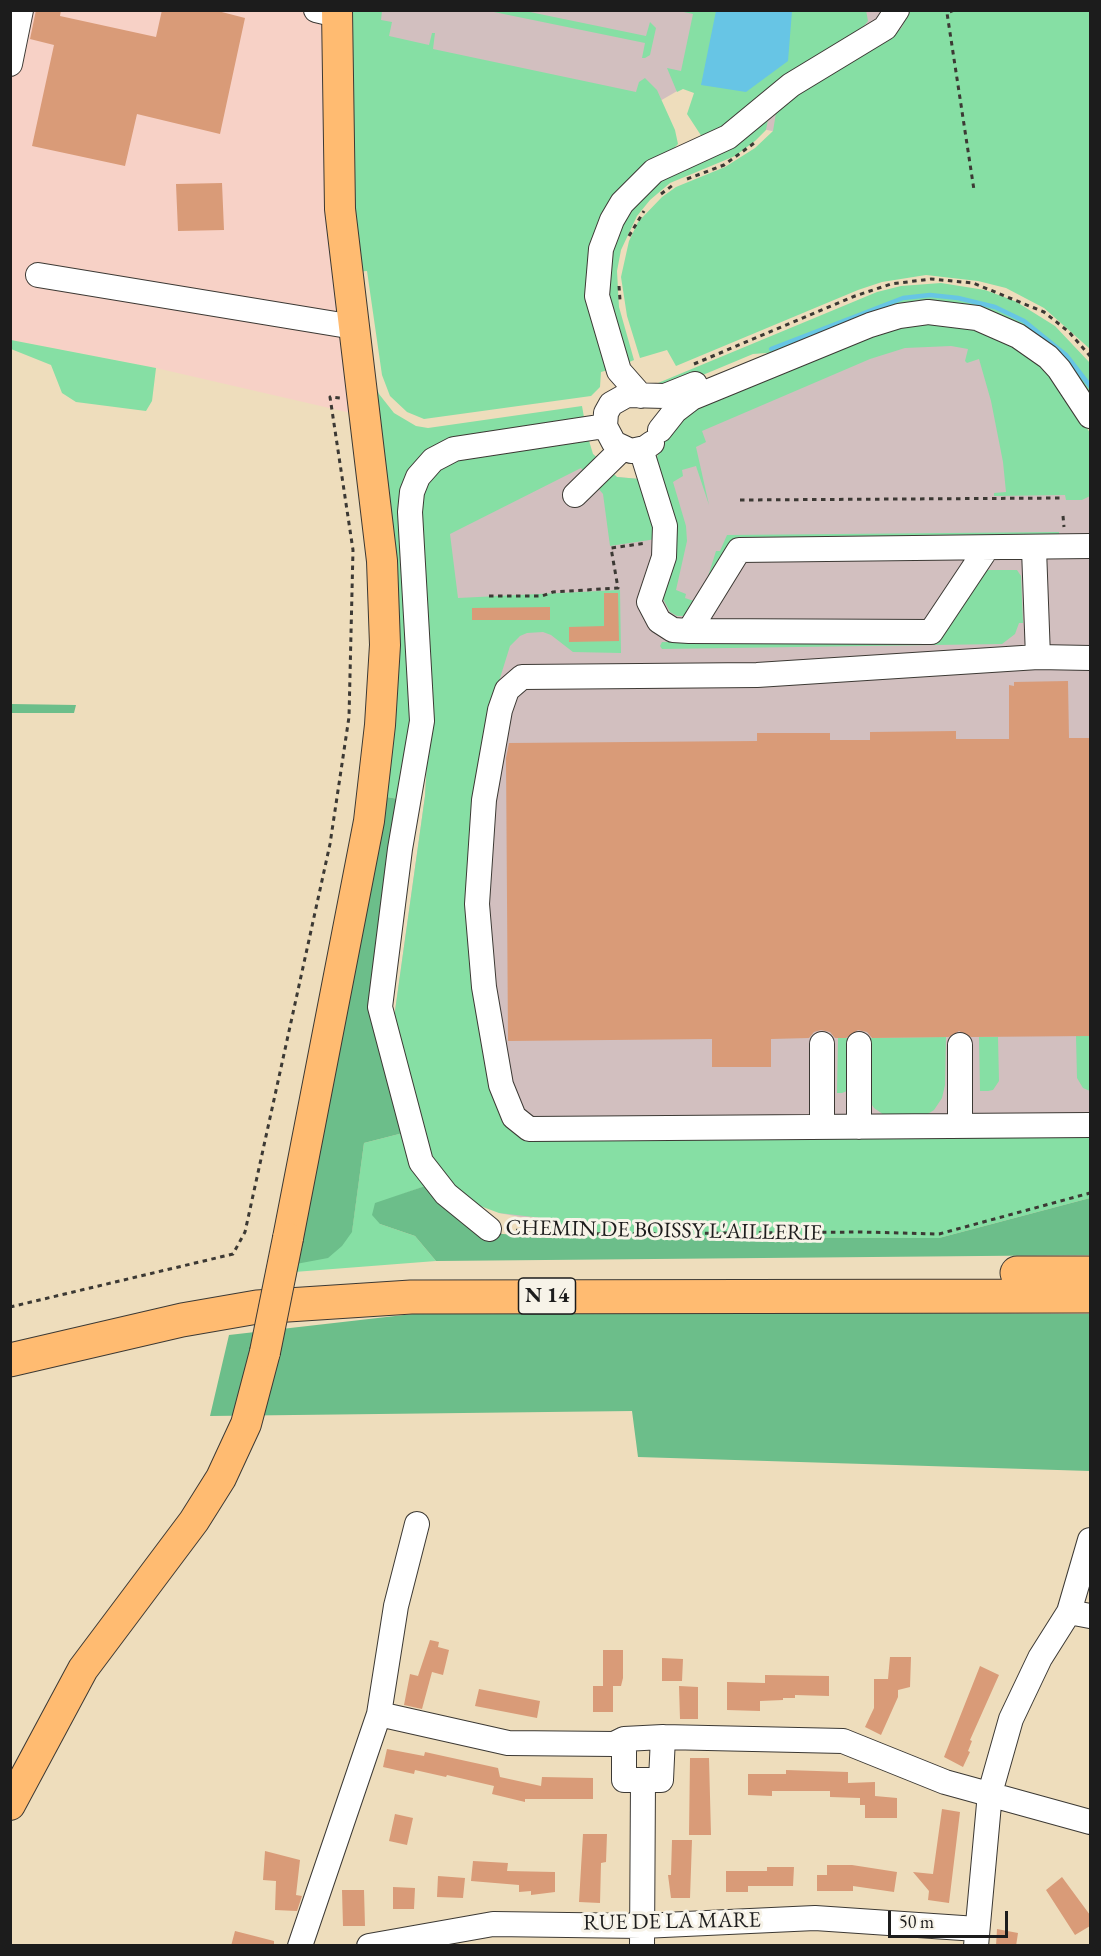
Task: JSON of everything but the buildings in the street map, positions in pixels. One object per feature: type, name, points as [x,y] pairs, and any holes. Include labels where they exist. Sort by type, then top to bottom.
[{"type":"highway","name":"N 14","points":[[14,1353],[260,1287],[414,1277],[1090,1273]]},
{"type":"highway","name":"N 14","points":[[14,1353],[257,1307],[399,1298],[1090,1296]]},
{"type":"main road","points":[[10,1805],[83,1669],[194,1521],[221,1478],[246,1424],[265,1352],[369,821],[380,725],[385,598],[340,209],[330,12]]},
{"type":"main road","points":[[10,1826],[24,1777]]},
{"type":"street","points":[[10,64],[21,10]]},
{"type":"street","points":[[660,430],[659,411],[619,371],[600,312],[597,279],[605,235],[622,203],[654,171],[728,137],[791,85],[885,28],[897,10]]},
{"type":"street","points":[[38,275],[354,327]]},
{"type":"street","points":[[644,397],[666,402],[692,398],[899,315],[928,312],[962,314],[997,325],[1034,346],[1067,380],[1090,416]]},
{"type":"street","points":[[607,417],[623,396],[665,396],[749,362],[778,363]]},
{"type":"street","points":[[619,371],[607,417],[611,440],[631,449],[650,477],[665,526],[665,541],[664,557],[649,602],[659,621],[673,630],[931,632],[987,548]]},
{"type":"street","points":[[575,495],[631,449],[653,442],[675,411],[692,398]]},
{"type":"street","name":"CHEMIN DE BOISSY L'AILLERIE","points":[[489,1229],[446,1194],[421,1162],[380,1007],[400,849],[422,721],[410,512],[412,492],[418,477],[433,460],[454,449],[607,417]]},
{"type":"street","points":[[689,631],[739,550],[1034,549],[1090,546]]},
{"type":"street","points":[[1034,549],[1038,657]]},
{"type":"street","points":[[1090,658],[1038,657],[757,675],[522,677],[507,690],[500,710],[484,800],[477,904],[481,964],[504,1097],[514,1117],[529,1129],[1090,1125]]},
{"type":"street","points":[[822,1044],[822,1127]]},
{"type":"street","points":[[859,1044],[859,1127]]},
{"type":"street","points":[[960,1045],[960,1126]]},
{"type":"street","points":[[300,1946],[379,1714],[396,1606],[417,1524]]},
{"type":"street","points":[[976,1937],[990,1793],[1011,1719],[1040,1658],[1080,1614],[1090,1540]]},
{"type":"street","points":[[379,1714],[508,1743],[614,1744],[624,1738],[668,1737],[843,1741],[945,1782],[1090,1822]]},
{"type":"street","points":[[624,1738],[624,1780],[662,1780],[668,1737]]},
{"type":"street","points":[[642,1936],[643,1780]]},
{"type":"street","name":"RUE DE LA MARE","points":[[369,1946],[493,1924],[642,1936],[815,1918],[976,1937]]},
{"type":"path","points":[[954,10],[946,13],[974,190]]},
{"type":"path","points":[[685,180],[724,165],[744,153],[761,137]]},
{"type":"path","points":[[654,199],[675,184]]},
{"type":"path","points":[[628,238],[648,206]]},
{"type":"path","points":[[619,283],[620,301]]},
{"type":"path","points":[[10,1307],[232,1254],[245,1232],[330,843],[349,717],[353,550],[330,397],[362,401]]},
{"type":"path","points":[[740,500],[1063,498]]},
{"type":"path","points":[[489,596],[542,596],[553,592],[618,588],[611,548],[655,542]]},
{"type":"path","name":"CHEMIN DE BOISSY L'AILLERIE","points":[[489,1229],[604,1234],[939,1234],[1090,1193]]},
{"type":"shaded area","points":[[10,11],[323,11],[324,189],[351,413],[156,368],[11,340]]},
{"type":"shaded area","points":[[358,11],[928,11],[895,158],[758,128],[698,79],[653,105],[359,40]]},
{"type":"shaded area","points":[[962,336],[1090,453],[1090,1176],[565,1219],[520,1217],[499,1213],[394,1018],[425,796],[428,744],[420,542],[593,454],[617,477],[640,479],[684,426],[855,354]]},
{"type":"green space","points":[[866,10],[868,21],[860,31],[724,128],[702,137],[687,114],[694,93],[683,89],[677,92],[667,68],[681,71],[693,14],[679,11]]},
{"type":"green space","points":[[344,11],[382,11],[381,20],[392,22],[389,36],[429,45],[432,33],[435,33],[433,49],[636,92],[639,82],[645,78],[657,90],[675,130],[678,144],[600,224],[608,370],[601,372],[600,387],[591,396],[424,419],[407,412],[390,396],[382,375],[367,271],[355,272]]},
{"type":"green space","points":[[489,11],[525,11],[646,36],[650,22],[656,28],[650,55],[642,58],[645,43]]},
{"type":"green space","points":[[909,11],[1090,11],[1090,349],[1044,308],[1006,288],[978,281],[926,275],[882,282],[858,290],[676,366],[667,350],[640,358],[627,316],[621,277],[629,241],[638,222],[662,197],[676,187],[725,167],[755,148],[773,131],[776,113],[808,87],[891,39],[902,27]]},
{"type":"green space","points":[[769,114],[766,130],[755,141],[735,156],[670,183],[650,200],[637,216],[621,250],[617,271],[619,307],[634,360],[625,364],[607,303],[613,243],[627,211],[656,181]]},
{"type":"green space","points":[[941,283],[985,290],[1015,301],[1055,326],[1090,363],[1090,400],[984,311],[780,352],[753,354],[674,387],[647,390],[658,383],[877,292],[901,286]]},
{"type":"green space","points":[[924,320],[976,327],[1025,350],[1068,397],[1090,433],[1090,496],[1082,500],[1066,500],[1065,495],[994,496],[994,493],[1006,492],[1003,462],[991,401],[979,359],[967,363],[965,361],[968,349],[951,346],[905,348],[870,359],[702,431],[706,442],[696,447],[709,505],[696,466],[682,470],[683,476],[673,482],[686,526],[687,541],[676,590],[686,594],[685,598],[694,601],[705,586],[716,551],[720,551],[727,535],[1059,532],[1059,538],[740,541],[686,616],[677,616],[670,612],[662,597],[656,460],[661,445],[679,417],[878,331]]},
{"type":"green space","points":[[11,340],[156,368],[152,401],[146,411],[76,402],[62,393],[51,365],[11,349]]},
{"type":"green space","points":[[375,384],[379,394],[394,413],[416,426],[428,428],[582,406],[585,423],[420,465],[414,667],[404,800],[381,796]]},
{"type":"green space","points":[[587,434],[593,454],[617,477],[640,479],[656,539],[610,546],[603,494],[581,468],[450,534],[458,598],[620,590],[621,653],[573,652],[551,635],[543,632],[527,633],[520,636],[510,646],[491,707],[478,769],[506,1119],[1090,1132],[1090,1198],[939,1238],[542,1237],[542,1218],[499,1213],[475,1204],[460,1193],[438,1167],[427,1144],[394,1018],[425,796],[428,744],[419,487],[444,460]]},
{"type":"green space","points":[[979,570],[1017,570],[1021,576],[1023,623],[1019,623],[1015,634],[1002,644],[662,649],[660,646],[662,642],[930,642]]},
{"type":"green space","points":[[11,704],[76,705],[74,713],[11,713]]},
{"type":"green space","points":[[381,796],[404,800],[377,995],[403,1133],[364,1143],[352,1232],[342,1246],[328,1258],[296,1264]]},
{"type":"green space","points":[[1076,1036],[1090,1036],[1090,1091],[1083,1088],[1077,1078]]},
{"type":"green space","points":[[946,1037],[945,1085],[942,1098],[934,1110],[926,1115],[887,1117],[874,1108],[870,1102],[866,1038]]},
{"type":"green space","points":[[979,1037],[998,1037],[999,1081],[993,1090],[980,1091]]},
{"type":"green space","points":[[838,1038],[851,1038],[847,1091],[842,1093],[837,1093]]},
{"type":"green space","points":[[403,1133],[431,1184],[392,1198],[380,1224],[415,1236],[436,1261],[294,1272],[295,1264],[352,1231],[364,1143]]},
{"type":"green space","points":[[431,1184],[490,1233],[542,1237],[939,1238],[1090,1198],[1090,1255],[436,1261],[415,1236],[380,1224],[372,1215],[375,1203]]},
{"type":"green space","points":[[439,1311],[1090,1314],[1090,1471],[638,1457],[632,1411],[210,1416],[229,1335]]},
{"type":"water","points":[[716,11],[792,11],[788,61],[746,92],[701,85]]},
{"type":"waterway","points":[[771,349],[903,298],[930,295],[958,298],[995,307],[1024,321],[1066,355],[1090,386]]}]
